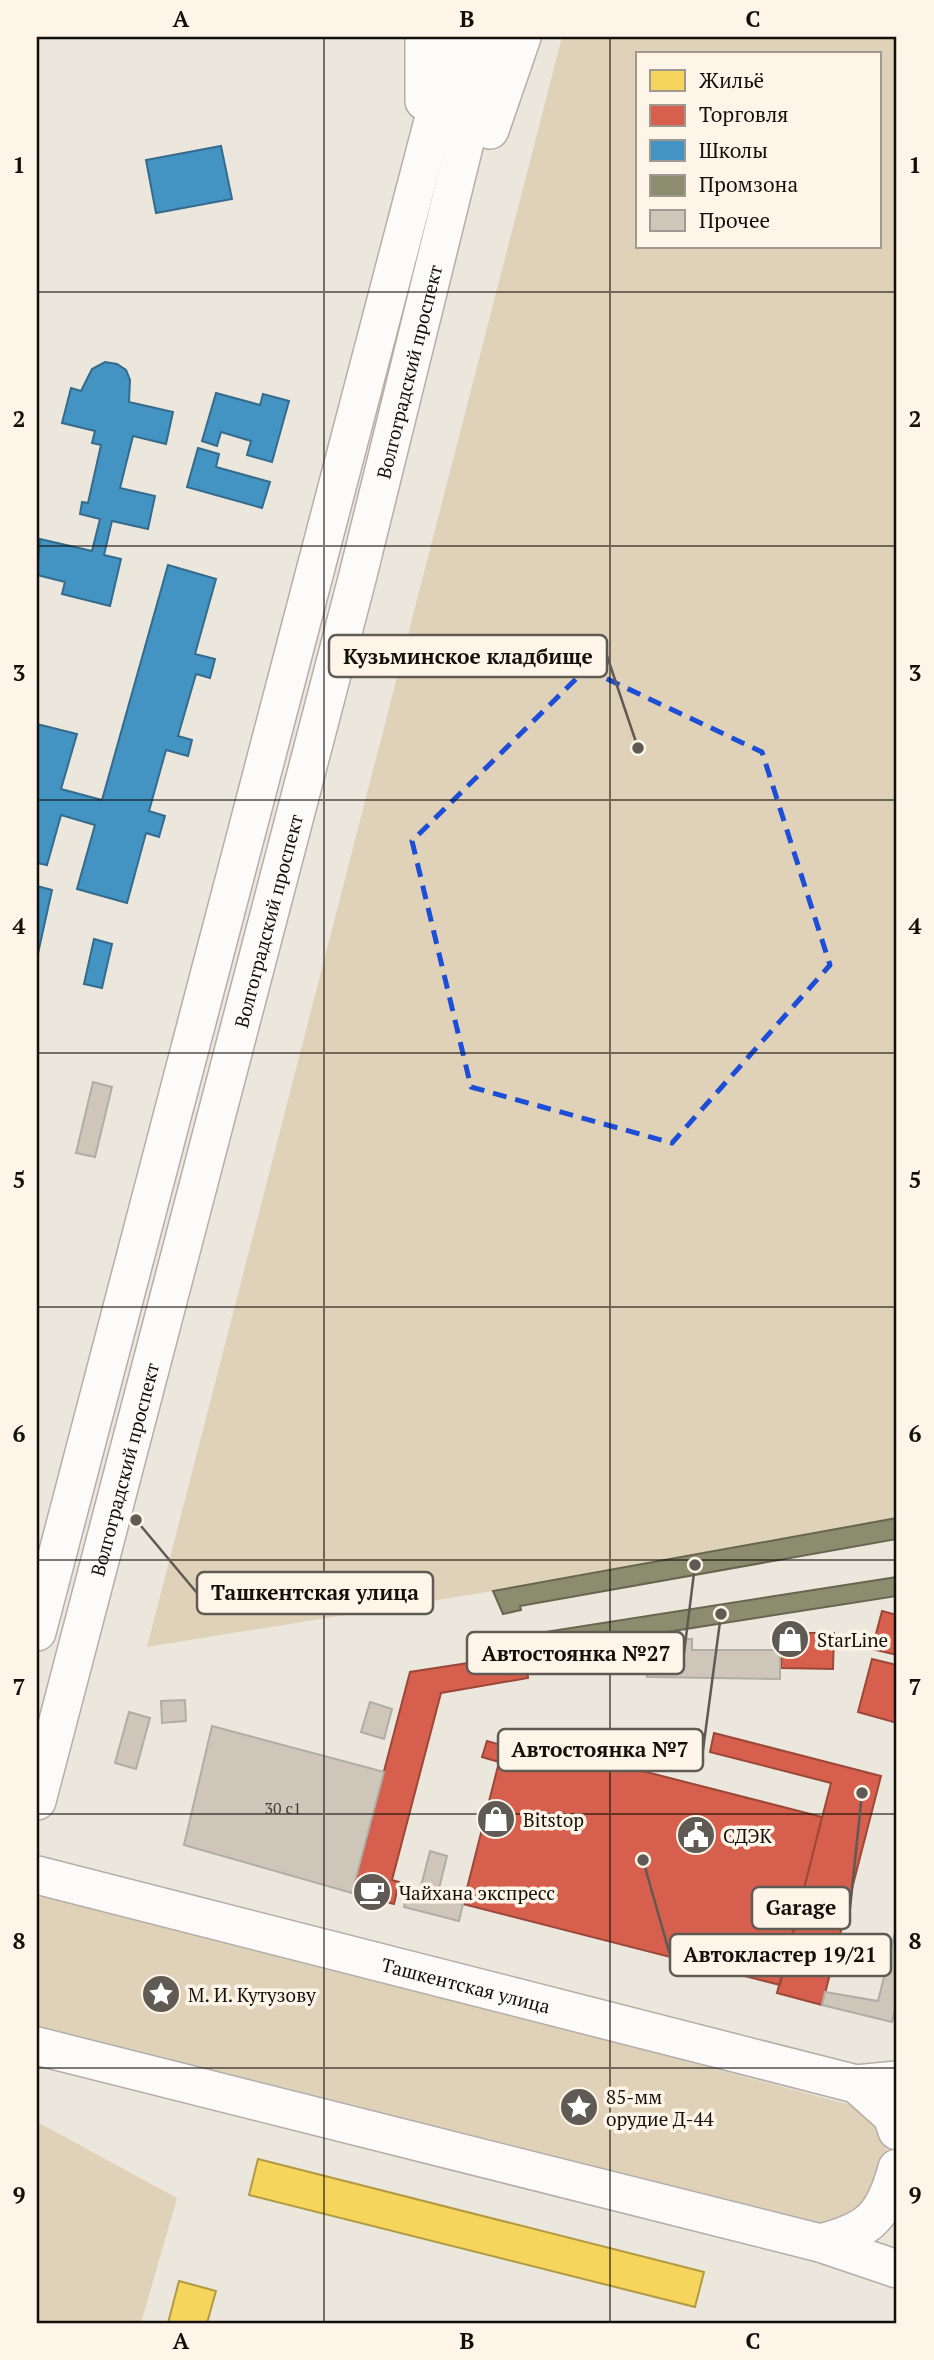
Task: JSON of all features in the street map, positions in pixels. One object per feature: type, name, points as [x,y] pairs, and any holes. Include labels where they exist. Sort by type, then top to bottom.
[{"type":"main road","points":[[423,154],[424,37]]},
{"type":"main road","name":"Волгоградский проспект","points":[[37,1632],[455,37]]},
{"type":"main road","name":"Волгоградский проспект","points":[[37,1801],[309,766],[491,37]]},
{"type":"main road","points":[[436,256],[474,181],[522,37]]},
{"type":"main road","name":"Ташкентская улица","points":[[37,1875],[856,2084],[897,2080]]},
{"type":"main road","points":[[37,2046],[820,2243],[897,2269]]},
{"type":"main road","name":"Ташкентская улица","points":[[856,2084],[887,2110],[897,2131]]},
{"type":"main road","points":[[820,2243],[859,2231],[894,2197]]},
{"type":"highlighted area","points":[[586,669],[762,752],[830,965],[672,1143],[471,1087],[412,841]]},
{"type":"shaded area","points":[[562,37],[897,37],[897,1518],[493,1591],[147,1647]]},
{"type":"shaded area","points":[[48,1893],[870,2110],[891,2135],[866,2217],[835,2234],[37,2034],[37,1900]]},
{"type":"shaded area","points":[[37,2122],[177,2198],[141,2323],[37,2323]]},
{"type":"building: Жильё","points":[[258,2159],[704,2272],[695,2307],[249,2195]]},
{"type":"building: Жильё","points":[[179,2281],[216,2291],[207,2323],[168,2323]]},
{"type":"building: Торговля","points":[[882,1611],[897,1615],[897,1655],[872,1649]]},
{"type":"building: Торговля","points":[[782,1633],[834,1633],[833,1669],[781,1668]]},
{"type":"building: Торговля","points":[[526,1654],[528,1678],[441,1693],[392,1880],[399,1882],[394,1904],[352,1893],[410,1672]]},
{"type":"building: Торговля","points":[[872,1659],[897,1665],[897,1723],[858,1712]]},
{"type":"building: Торговля","points":[[714,1733],[881,1776],[822,2005],[777,1993],[831,1783],[710,1752]]},
{"type":"building: Торговля","points":[[506,1736],[822,1817],[780,1985],[463,1904],[499,1762],[482,1757],[487,1741],[504,1746]]},
{"type":"building: Школы","points":[[221,146],[232,199],[156,213],[146,160]]},
{"type":"building: Школы","points":[[105,362],[117,364],[126,370],[130,380],[129,402],[173,412],[166,444],[133,436],[120,488],[155,496],[148,529],[112,521],[104,555],[121,559],[110,606],[62,594],[65,582],[37,575],[40,539],[92,551],[100,519],[80,514],[82,502],[88,503],[101,445],[92,443],[95,431],[62,423],[71,388],[81,391],[92,369]]},
{"type":"building: Школы","points":[[216,393],[260,405],[263,394],[289,401],[272,462],[247,455],[251,441],[221,432],[217,446],[202,441]]},
{"type":"building: Школы","points":[[198,448],[219,454],[216,467],[270,482],[262,508],[187,487]]},
{"type":"building: Школы","points":[[168,565],[216,579],[195,654],[215,659],[210,678],[196,674],[178,736],[192,740],[188,756],[166,750],[149,811],[165,816],[159,837],[146,833],[127,903],[77,889],[95,825],[61,815],[47,865],[37,863],[37,724],[77,734],[61,789],[102,800]]},
{"type":"building: Школы","points":[[37,886],[52,890],[37,958]]},
{"type":"building: Школы","points":[[94,939],[112,944],[102,988],[84,984]]},
{"type":"building: Промзона","points":[[897,1518],[897,1539],[520,1606],[521,1610],[503,1614],[493,1591]]},
{"type":"building: Промзона","points":[[897,1577],[897,1596],[526,1654],[523,1640],[546,1636],[545,1632]]},
{"type":"building: Прочее","points":[[93,1082],[112,1087],[95,1157],[76,1153]]},
{"type":"building: Прочее","points":[[647,1639],[692,1639],[692,1650],[780,1650],[780,1679],[647,1677]]},
{"type":"building: Прочее","points":[[185,1700],[186,1721],[162,1723],[161,1701]]},
{"type":"building: Прочее","points":[[370,1702],[392,1709],[384,1739],[361,1732]]},
{"type":"building: Прочее","points":[[129,1712],[150,1718],[136,1769],[115,1763]]},
{"type":"building: Прочее","points":[[212,1726],[384,1772],[352,1893],[184,1845]]},
{"type":"building: Прочее","points":[[430,1851],[447,1856],[437,1897],[463,1904],[459,1921],[404,1907],[407,1895],[418,1898]]},
{"type":"building: Прочее","points":[[897,1925],[897,2000],[892,2022],[822,2005],[825,1992],[878,2001]]},
{"type":"place","name":"Кузьминское кладбище","points":[[638,748]]},
{"type":"place","name":"Ташкентская улица","points":[[136,1520]]},
{"type":"place","name":"Автостоянка №27","points":[[695,1565]]},
{"type":"place","name":"Автостоянка №7","points":[[721,1614]]},
{"type":"place","name":"StarLine","points":[[790,1639]]},
{"type":"place","name":"Garage","points":[[862,1793]]},
{"type":"place","name":"Bitstop","points":[[496,1819]]},
{"type":"place","name":"СДЭК","points":[[696,1835]]},
{"type":"place","name":"Автокластер 19/21","points":[[643,1860]]},
{"type":"place","name":"Чайхана экспресс","points":[[372,1892]]},
{"type":"place","name":"М. И. Кутузову","points":[[161,1994]]},
{"type":"place","name":"85-мм орудие Д-44","points":[[579,2107]]}]
